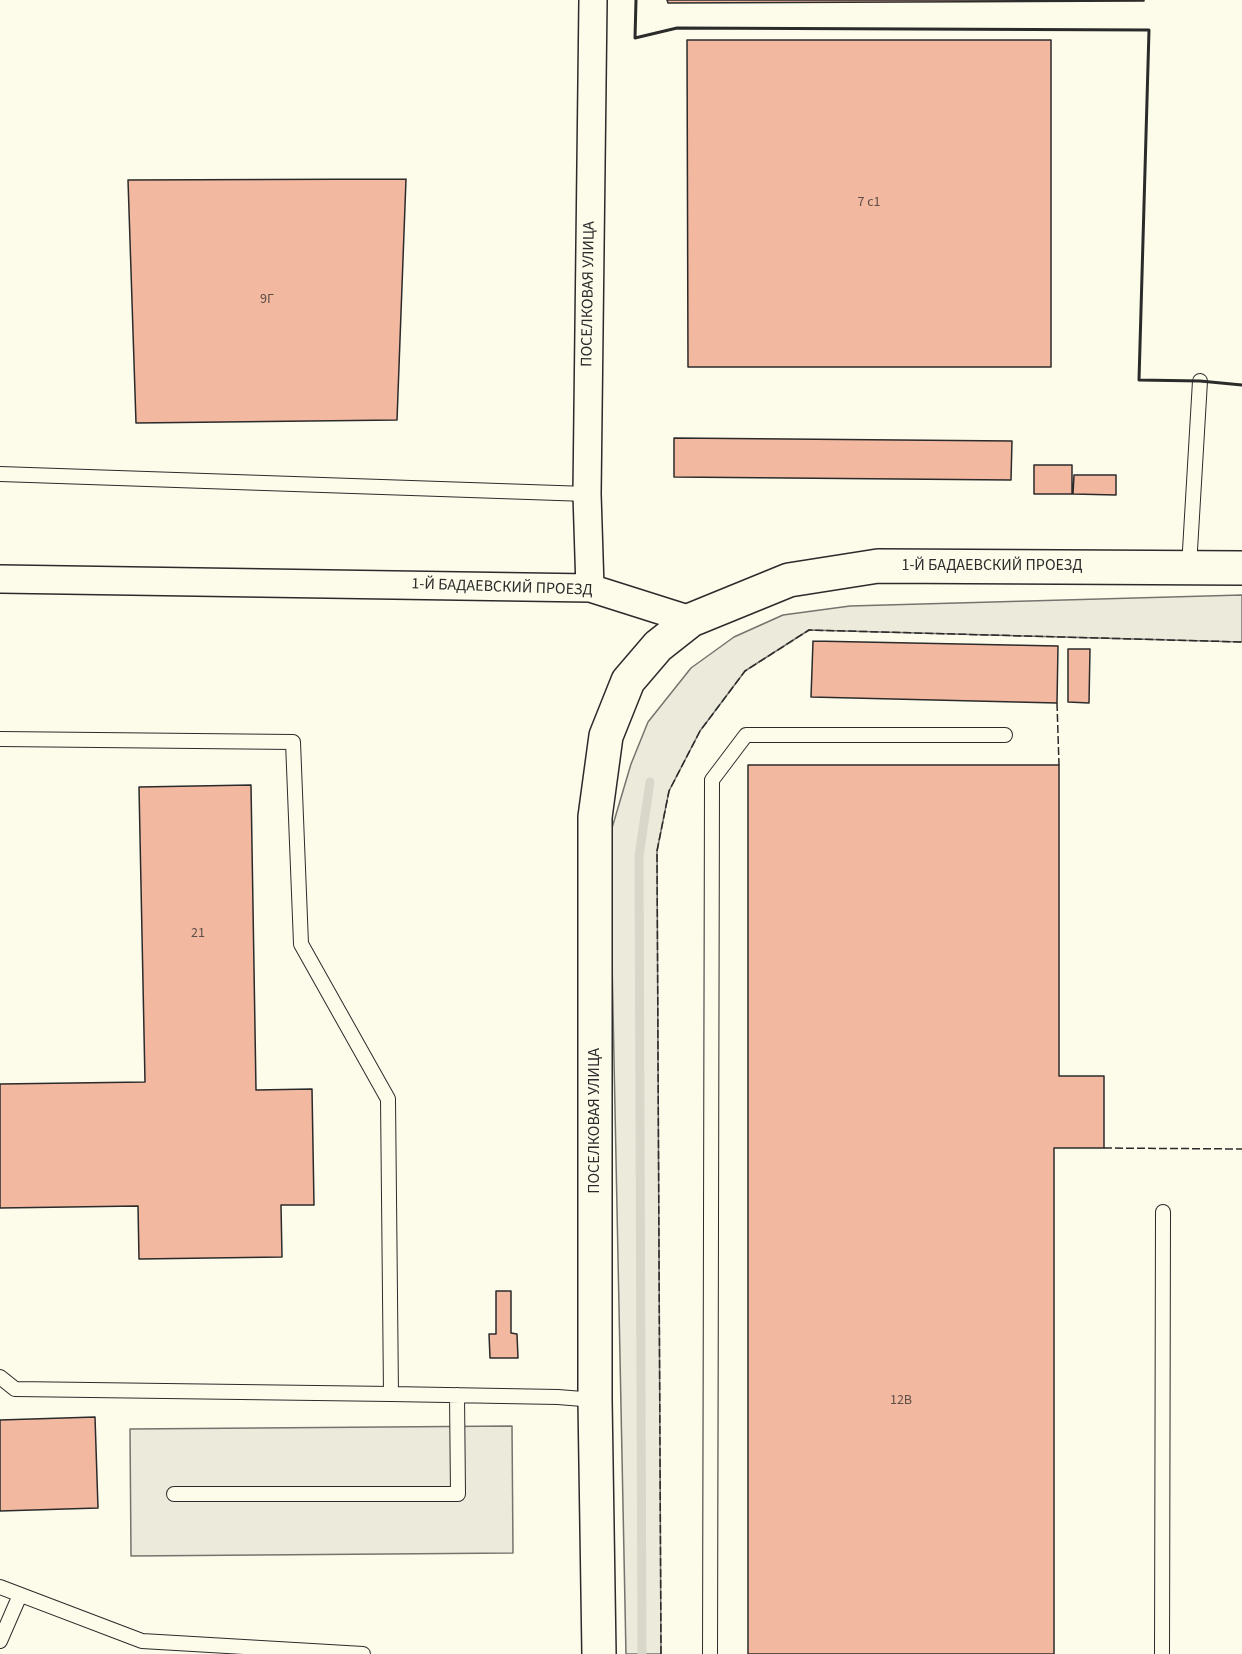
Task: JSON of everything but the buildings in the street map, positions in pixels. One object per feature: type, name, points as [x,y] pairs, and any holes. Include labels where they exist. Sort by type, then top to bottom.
[{"type":"street","name":"ПОСЕЛКОВАЯ УЛИЦА","points":[[590,588],[587,494],[593,0]]},
{"type":"street","name":"1-Й БАДАЕВСКИЙ ПРОЕЗД","points":[[0,579],[590,588],[691,620],[789,580],[878,566],[1242,568]]},
{"type":"street","name":"ПОСЕЛКОВАЯ УЛИЦА","points":[[599,1654],[595,1400],[595,817],[606,736],[628,681],[658,646],[691,620]]},
{"type":"lane","points":[[1189,567],[1200,381]]},
{"type":"lane","points":[[0,474],[587,494]]},
{"type":"lane","points":[[710,1654],[712,780],[746,735],[1005,735]]},
{"type":"lane","points":[[0,739],[293,742],[301,944],[388,1099],[391,1394]]},
{"type":"lane","points":[[1162,1654],[1163,1212]]},
{"type":"lane","points":[[0,1377],[15,1389],[457,1395],[595,1400]]},
{"type":"lane","points":[[174,1494],[458,1494],[457,1395]]},
{"type":"lane","points":[[0,1587],[141,1648],[363,1654]]},
{"type":"lane","points":[[0,1641],[20,1595]]},
{"type":"shaded area","points":[[1242,595],[1242,642],[809,630],[745,671],[700,731],[669,791],[657,851],[661,1654],[626,1654],[610,861],[612,828],[631,764],[648,722],[691,668],[734,637],[783,615],[850,606]]},
{"type":"shaded area","points":[[512,1426],[513,1553],[131,1556],[130,1429]]},
{"type":"waterway","points":[[642,1654],[639,856],[650,782]]},
{"type":"fence","points":[[661,1654],[657,851],[669,791],[700,731],[745,671],[809,630],[1242,642]]},
{"type":"fence","points":[[1057,703],[1059,765]]},
{"type":"fence","points":[[1104,1148],[1242,1149]]},
{"type":"wall","points":[[636,0],[635,38],[677,28],[1149,30],[1139,380],[1200,381],[1242,385]]}]
